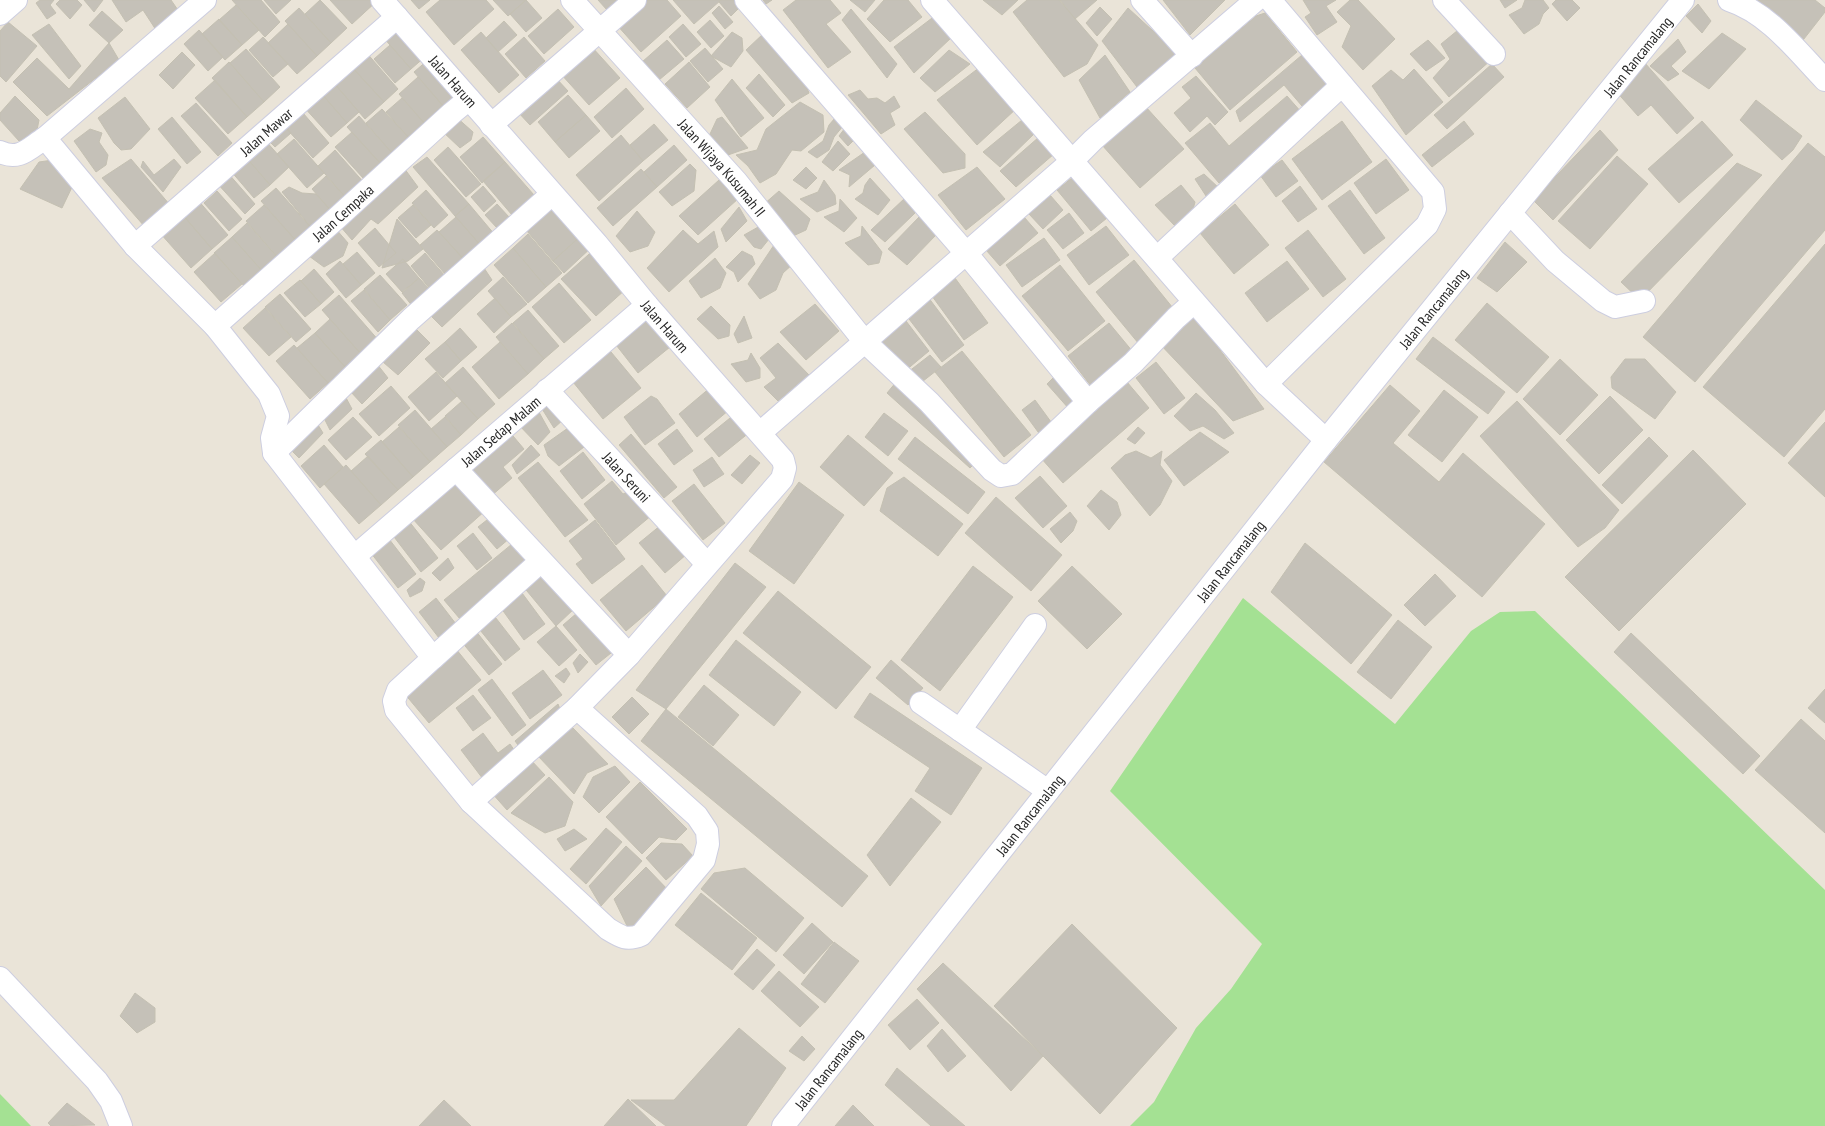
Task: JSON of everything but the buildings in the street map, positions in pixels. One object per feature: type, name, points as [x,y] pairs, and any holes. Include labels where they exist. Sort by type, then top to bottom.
[{"type":"street","points":[[0,14],[16,0]]},
{"type":"street","points":[[0,152],[8,156],[18,156],[45,138],[205,0]]},
{"type":"street","name":"Jalan Harum","points":[[382,0],[470,99],[783,460],[784,468],[782,479],[629,655],[577,708],[471,802]]},
{"type":"street","name":"Jalan Wijaya Kusumah II","points":[[572,0],[736,181],[865,342],[929,402],[992,470],[1001,476],[1012,474],[1088,402]]},
{"type":"street","points":[[491,125],[599,30],[636,0]]},
{"type":"street","points":[[746,0],[966,253],[1088,402],[1133,363],[1194,302]]},
{"type":"street","points":[[932,0],[1266,384],[1326,440]]},
{"type":"street","points":[[1142,0],[1192,56]]},
{"type":"street","points":[[760,434],[1072,161],[1099,135],[1256,0]]},
{"type":"street","points":[[1266,384],[1427,225],[1435,209],[1433,192],[1270,0]]},
{"type":"street","points":[[1444,0],[1494,54]]},
{"type":"street","name":"Jalan Rancamalang","points":[[783,1126],[1042,787],[1683,0]]},
{"type":"street","points":[[1729,0],[1743,5],[1771,25],[1825,80]]},
{"type":"street","name":"Jalan Mawar","points":[[135,246],[397,17]]},
{"type":"street","points":[[1156,258],[1342,85]]},
{"type":"street","name":"Jalan Cempaka","points":[[215,326],[452,113],[470,99]]},
{"type":"street","points":[[45,138],[135,246],[215,326],[270,394],[278,416],[272,438],[274,453],[434,658]]},
{"type":"street","points":[[274,453],[411,319],[552,194]]},
{"type":"street","points":[[1510,213],[1555,261],[1603,301],[1616,307],[1644,301]]},
{"type":"street","name":"Jalan Sedap Malam","points":[[355,556],[647,304]]},
{"type":"street","name":"Jalan Seruni","points":[[547,390],[707,564]]},
{"type":"street","points":[[456,469],[629,655]]},
{"type":"street","points":[[541,561],[398,690],[394,701],[396,710],[471,802],[608,929],[620,936],[632,939],[642,935],[704,860],[708,844],[706,830],[697,816],[577,708]]},
{"type":"street","points":[[960,730],[1035,625]]},
{"type":"street","points":[[921,703],[1042,787]]},
{"type":"street","points":[[0,978],[97,1081],[111,1102],[121,1126]]},
{"type":"green space","points":[[1243,598],[1395,724],[1471,631],[1500,612],[1535,611],[1825,890],[1825,1126],[1130,1126],[1154,1102],[1196,1028],[1231,989],[1262,944],[1110,791]]},
{"type":"green space","points":[[0,1094],[31,1126],[0,1126]]}]
